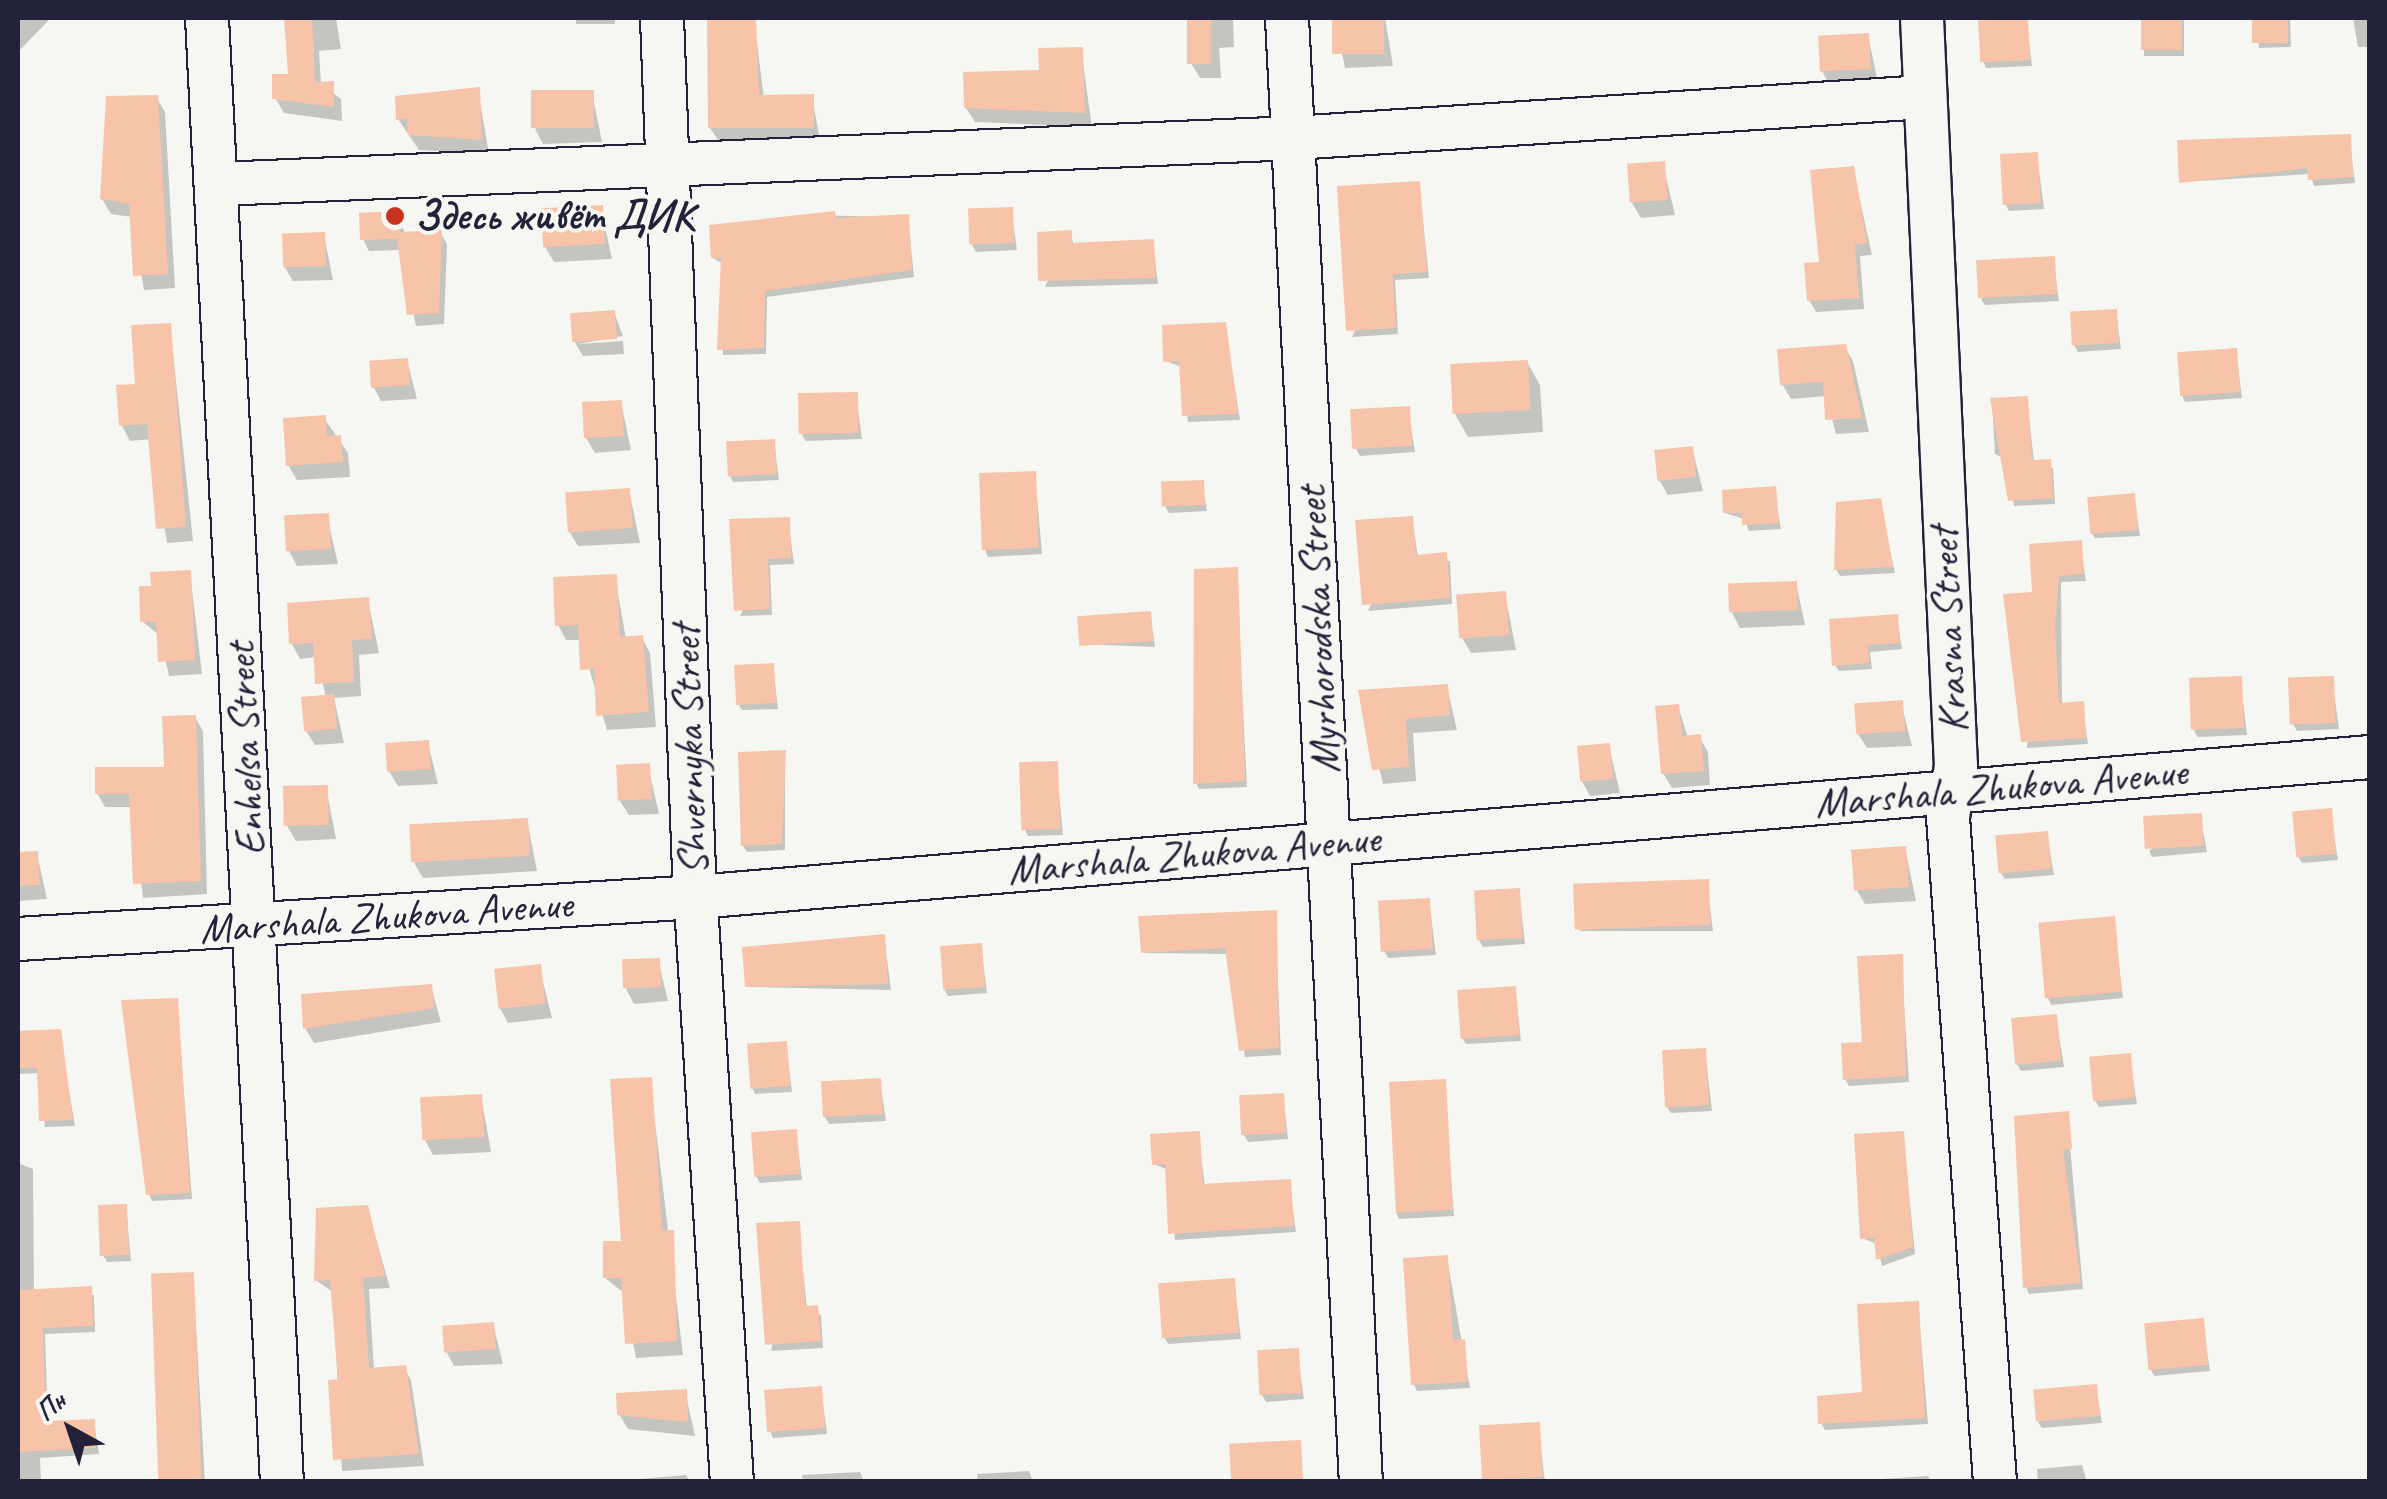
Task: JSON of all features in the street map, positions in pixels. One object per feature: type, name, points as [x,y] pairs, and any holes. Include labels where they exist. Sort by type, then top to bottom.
[{"type":"street","name":"Enhelsa Street","points":[[207,18],[220,184],[252,926],[282,1482]]},
{"type":"street","name":"Shvernyka Street","points":[[662,18],[696,897],[732,1482]]},
{"type":"street","name":"Myrhorodska Street","points":[[1287,18],[1361,1482]]},
{"type":"street","name":"Krasna Street","points":[[1922,18],[1952,792],[1995,1482]]},
{"type":"street","points":[[220,184],[1293,138],[1925,97]]},
{"type":"street","name":"Marshala Zhukova Avenue","points":[[18,939],[696,897],[2370,757]]},
{"type":"building","points":[[284,18],[312,18],[315,82],[334,81],[334,107],[272,99],[272,74],[288,74]]},
{"type":"building","points":[[756,18],[759,95],[814,94],[814,128],[708,128],[707,20]]},
{"type":"building","points":[[1187,18],[1211,18],[1211,64],[1187,64]]},
{"type":"building","points":[[1332,18],[1384,18],[1384,54],[1332,54]]},
{"type":"building","points":[[2028,18],[2030,60],[1980,63],[1978,21]]},
{"type":"building","points":[[2141,18],[2182,18],[2182,50],[2141,50]]},
{"type":"building","points":[[2252,18],[2288,18],[2288,43],[2252,43]]},
{"type":"building","points":[[1869,33],[1871,69],[1820,72],[1818,36]]},
{"type":"building","points":[[1083,47],[1085,113],[964,108],[963,72],[1039,70],[1038,48]]},
{"type":"building","points":[[480,87],[482,140],[408,135],[407,119],[396,120],[395,96]]},
{"type":"building","points":[[531,90],[594,90],[594,128],[531,128]]},
{"type":"building","points":[[158,95],[168,274],[133,276],[129,204],[100,199],[106,96]]},
{"type":"building","points":[[2351,134],[2353,177],[2308,180],[2307,168],[2179,183],[2177,140]]},
{"type":"building","points":[[2038,152],[2041,203],[2003,205],[2000,154]]},
{"type":"building","points":[[1665,161],[1668,200],[1630,203],[1627,164]]},
{"type":"building","points":[[1854,166],[1867,243],[1855,244],[1859,298],[1807,301],[1804,263],[1819,262],[1810,170]]},
{"type":"building","points":[[1420,181],[1427,272],[1393,274],[1396,328],[1346,331],[1337,186]]},
{"type":"building","points":[[603,205],[605,244],[543,247],[541,208]]},
{"type":"building","points":[[1013,207],[1014,243],[969,245],[968,209]]},
{"type":"building","points":[[399,211],[400,232],[442,230],[439,313],[407,315],[397,239],[360,240],[359,213]]},
{"type":"building","points":[[835,211],[836,218],[909,214],[912,270],[765,291],[764,348],[717,350],[721,258],[711,258],[709,225]]},
{"type":"building","points":[[1072,230],[1072,243],[1154,239],[1156,278],[1038,281],[1037,232]]},
{"type":"building","points":[[325,232],[326,266],[283,267],[282,234]]},
{"type":"building","points":[[2055,256],[2057,294],[1978,298],[1976,260]]},
{"type":"building","points":[[2117,309],[2119,343],[2072,345],[2070,311]]},
{"type":"building","points":[[615,310],[617,339],[572,342],[570,313]]},
{"type":"building","points":[[1226,322],[1238,414],[1182,416],[1179,361],[1163,362],[1162,325]]},
{"type":"building","points":[[171,323],[186,527],[156,529],[147,424],[119,426],[116,385],[135,384],[131,325]]},
{"type":"building","points":[[1846,344],[1862,418],[1825,420],[1823,382],[1780,385],[1777,349]]},
{"type":"building","points":[[2237,348],[2240,392],[2180,396],[2177,352]]},
{"type":"building","points":[[408,358],[410,385],[371,388],[369,361]]},
{"type":"building","points":[[1528,360],[1531,410],[1453,414],[1450,364]]},
{"type":"building","points":[[858,392],[859,433],[799,434],[798,393]]},
{"type":"building","points":[[2028,396],[2032,460],[2051,459],[2053,498],[2008,501],[1990,398]]},
{"type":"building","points":[[622,400],[624,436],[584,438],[582,402]]},
{"type":"building","points":[[1410,406],[1412,446],[1352,449],[1350,409]]},
{"type":"building","points":[[326,415],[327,436],[341,435],[343,462],[286,466],[283,418]]},
{"type":"building","points":[[775,439],[777,474],[728,477],[726,442]]},
{"type":"building","points":[[1693,446],[1696,477],[1657,481],[1654,450]]},
{"type":"building","points":[[1036,471],[1039,548],[982,550],[979,473]]},
{"type":"building","points":[[1204,480],[1205,505],[1162,506],[1161,482]]},
{"type":"building","points":[[1776,486],[1779,523],[1742,525],[1742,513],[1723,513],[1722,490]]},
{"type":"building","points":[[630,488],[633,528],[568,532],[565,493]]},
{"type":"building","points":[[2135,493],[2138,530],[2090,534],[2087,497]]},
{"type":"building","points":[[1881,498],[1893,567],[1834,570],[1836,502]]},
{"type":"building","points":[[329,513],[331,549],[286,551],[284,515]]},
{"type":"building","points":[[1413,516],[1416,555],[1447,552],[1450,598],[1362,605],[1355,520]]},
{"type":"building","points":[[790,517],[791,558],[768,559],[770,609],[734,611],[729,519]]},
{"type":"building","points":[[2082,540],[2084,574],[2059,576],[2055,627],[2059,703],[2084,701],[2086,738],[2021,742],[2003,594],[2032,592],[2029,544]]},
{"type":"building","points":[[1238,567],[1245,781],[1193,784],[1194,569]]},
{"type":"building","points":[[191,570],[195,660],[158,662],[156,622],[140,622],[139,586],[151,586],[150,572]]},
{"type":"building","points":[[617,574],[620,637],[643,635],[649,712],[596,716],[594,669],[580,670],[578,625],[555,626],[553,577]]},
{"type":"building","points":[[1797,581],[1798,610],[1729,612],[1728,583]]},
{"type":"building","points":[[1506,591],[1509,635],[1459,638],[1456,594]]},
{"type":"building","points":[[369,597],[372,639],[352,640],[354,682],[315,684],[313,643],[289,644],[287,603]]},
{"type":"building","points":[[1151,611],[1153,641],[1079,646],[1077,616]]},
{"type":"building","points":[[1898,614],[1900,643],[1868,645],[1869,663],[1832,666],[1829,619]]},
{"type":"building","points":[[774,663],[776,703],[736,705],[734,665]]},
{"type":"building","points":[[2242,676],[2244,728],[2191,730],[2189,678]]},
{"type":"building","points":[[2334,676],[2336,723],[2290,725],[2288,678]]},
{"type":"building","points":[[1448,684],[1450,715],[1406,719],[1409,767],[1372,770],[1358,690]]},
{"type":"building","points":[[334,694],[337,729],[304,732],[301,697]]},
{"type":"building","points":[[1903,700],[1905,731],[1856,734],[1854,703]]},
{"type":"building","points":[[1679,704],[1682,736],[1701,734],[1704,771],[1661,774],[1655,706]]},
{"type":"building","points":[[196,715],[201,881],[133,884],[129,794],[95,794],[95,767],[164,767],[162,716]]},
{"type":"building","points":[[429,740],[431,769],[387,772],[385,743]]},
{"type":"building","points":[[1610,743],[1613,779],[1580,782],[1577,746]]},
{"type":"building","points":[[786,750],[782,844],[741,846],[738,752]]},
{"type":"building","points":[[1058,761],[1060,829],[1021,830],[1019,762]]},
{"type":"building","points":[[650,763],[652,799],[618,801],[616,765]]},
{"type":"building","points":[[328,785],[329,825],[284,826],[283,786]]},
{"type":"building","points":[[2332,808],[2336,854],[2296,857],[2292,811]]},
{"type":"building","points":[[2202,813],[2204,846],[2145,849],[2143,816]]},
{"type":"building","points":[[528,818],[530,856],[411,862],[409,824]]},
{"type":"building","points":[[2048,831],[2051,869],[1999,873],[1995,836]]},
{"type":"building","points":[[1906,846],[1909,887],[1854,891],[1851,850]]},
{"type":"building","points":[[38,851],[40,885],[20,886],[18,852]]},
{"type":"building","points":[[1709,879],[1711,925],[1575,930],[1573,884]]},
{"type":"building","points":[[1520,888],[1523,938],[1477,940],[1474,890]]},
{"type":"building","points":[[1430,898],[1433,949],[1381,952],[1378,901]]},
{"type":"building","points":[[1277,910],[1279,1048],[1239,1051],[1225,948],[1141,953],[1138,916]]},
{"type":"building","points":[[2115,916],[2122,992],[2045,998],[2038,923]]},
{"type":"building","points":[[885,934],[888,984],[745,987],[742,947]]},
{"type":"building","points":[[982,943],[985,987],[943,990],[940,946]]},
{"type":"building","points":[[1903,954],[1906,1076],[1843,1080],[1841,1043],[1862,1042],[1857,956]]},
{"type":"building","points":[[660,958],[661,987],[623,988],[622,959]]},
{"type":"building","points":[[541,964],[545,1004],[498,1009],[494,969]]},
{"type":"building","points":[[432,984],[434,1008],[303,1029],[301,994]]},
{"type":"building","points":[[1516,986],[1519,1035],[1461,1039],[1457,990]]},
{"type":"building","points":[[178,998],[190,1193],[146,1195],[121,1000]]},
{"type":"building","points":[[2057,1014],[2061,1061],[2015,1065],[2011,1018]]},
{"type":"building","points":[[61,1029],[73,1120],[39,1121],[37,1068],[18,1068],[18,1031]]},
{"type":"building","points":[[787,1041],[790,1086],[750,1089],[747,1044]]},
{"type":"building","points":[[1706,1048],[1709,1105],[1665,1107],[1662,1050]]},
{"type":"building","points":[[2131,1053],[2135,1098],[2093,1101],[2089,1057]]},
{"type":"building","points":[[652,1077],[662,1230],[674,1230],[677,1341],[625,1344],[621,1278],[603,1278],[603,1241],[621,1241],[610,1079]]},
{"type":"building","points":[[881,1078],[883,1114],[823,1117],[821,1081]]},
{"type":"building","points":[[1446,1079],[1453,1210],[1396,1213],[1389,1082]]},
{"type":"building","points":[[1284,1093],[1286,1133],[1241,1135],[1239,1095]]},
{"type":"building","points":[[482,1094],[484,1137],[422,1140],[420,1097]]},
{"type":"building","points":[[2069,1111],[2072,1149],[2063,1150],[2081,1283],[2023,1288],[2014,1116]]},
{"type":"building","points":[[797,1129],[800,1174],[754,1177],[751,1132]]},
{"type":"building","points":[[1200,1131],[1203,1184],[1291,1179],[1294,1226],[1168,1234],[1165,1164],[1152,1165],[1150,1134]]},
{"type":"building","points":[[1904,1131],[1913,1247],[1876,1260],[1874,1238],[1860,1239],[1854,1134]]},
{"type":"building","points":[[127,1204],[129,1255],[100,1256],[98,1205]]},
{"type":"building","points":[[368,1205],[385,1276],[363,1278],[369,1368],[406,1365],[419,1454],[333,1460],[328,1380],[338,1379],[330,1280],[314,1281],[316,1208]]},
{"type":"building","points":[[800,1221],[805,1306],[818,1305],[821,1341],[765,1345],[756,1223]]},
{"type":"building","points":[[1448,1255],[1453,1340],[1465,1339],[1468,1382],[1411,1385],[1403,1258]]},
{"type":"building","points":[[194,1272],[201,1482],[158,1482],[151,1274]]},
{"type":"building","points":[[1235,1278],[1239,1333],[1162,1338],[1158,1283]]},
{"type":"building","points":[[92,1286],[93,1326],[43,1328],[46,1421],[95,1419],[96,1448],[18,1452],[18,1290]]},
{"type":"building","points":[[1919,1301],[1925,1418],[1818,1424],[1817,1396],[1862,1392],[1857,1304]]},
{"type":"building","points":[[2204,1318],[2208,1365],[2148,1370],[2144,1323]]},
{"type":"building","points":[[494,1322],[496,1349],[444,1353],[442,1326]]},
{"type":"building","points":[[1299,1348],[1301,1393],[1259,1395],[1257,1350]]},
{"type":"building","points":[[2097,1384],[2100,1416],[2036,1421],[2033,1390]]},
{"type":"building","points":[[822,1386],[825,1428],[767,1432],[764,1390]]},
{"type":"building","points":[[687,1389],[688,1422],[617,1415],[616,1393]]},
{"type":"building","points":[[1540,1422],[1543,1477],[1482,1480],[1479,1425]]},
{"type":"building","points":[[1301,1440],[1303,1482],[1231,1482],[1229,1444]]},
{"type":"place","name":"Здесь живёт ДИК","points":[[395,216]]}]
